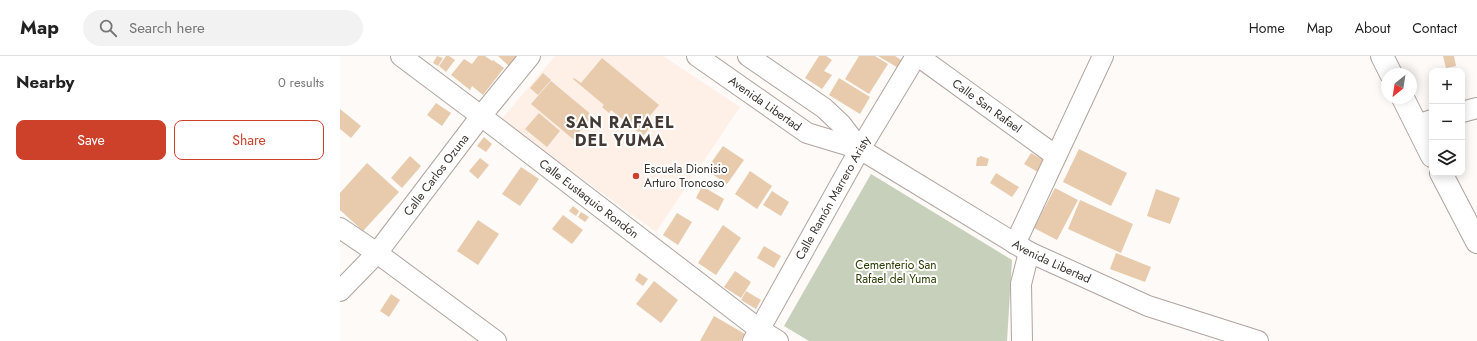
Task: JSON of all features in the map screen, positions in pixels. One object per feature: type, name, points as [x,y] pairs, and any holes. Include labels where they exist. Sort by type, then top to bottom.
[{"type":"main road","points":[[1382,56],[1388,68]]},
{"type":"main road","points":[[1408,104],[1424,123],[1429,144]]},
{"type":"main road","points":[[1443,176],[1477,242]]},
{"type":"street","name":"Calle Eustaquio Rondón","points":[[401,56],[481,116],[756,335],[778,341]]},
{"type":"street","name":"Calle Carlos Ozuna","points":[[340,291],[377,253],[481,116],[530,56]]},
{"type":"street","name":"Avenida Libertad","points":[[697,56],[807,133],[860,149],[1022,248],[1148,306],[1258,341]]},
{"type":"street","name":"Avenida Libertad","points":[[748,56],[824,108],[841,124],[860,149]]},
{"type":"street","name":"Calle Ramón Marrero Aristy","points":[[756,335],[860,149],[917,56]]},
{"type":"street","name":"Calle San Rafael","points":[[917,56],[1056,156]]},
{"type":"street","points":[[1022,341],[1022,248],[1056,156],[1103,56]]},
{"type":"street","points":[[1465,111],[1477,108]]},
{"type":"street","points":[[340,228],[377,253],[496,341]]},
{"type":"shaded area","name":"Escuela Dionisio Arturo Troncoso","points":[[555,56],[663,56],[740,107],[656,232],[501,120]]},
{"type":"green space","name":"Cementerio San Rafael del Yuma","points":[[871,174],[1012,260],[1007,341],[809,341],[784,326]]},
{"type":"building","points":[[437,56],[443,58],[438,66],[433,63]]},
{"type":"building","points":[[446,56],[449,56],[455,60],[446,72],[439,66]]},
{"type":"building","points":[[478,56],[485,56],[504,68],[483,95],[472,86],[470,90],[451,75],[464,59],[472,64]]},
{"type":"building","points":[[498,56],[517,56],[509,66]]},
{"type":"building","points":[[819,56],[826,56],[832,60],[824,71],[832,75],[822,89],[805,78]]},
{"type":"building","points":[[859,56],[875,56],[888,64],[869,94],[845,79]]},
{"type":"building","points":[[878,56],[895,56],[904,62],[900,69]]},
{"type":"building","points":[[1443,56],[1454,56],[1456,66],[1446,68]]},
{"type":"building","points":[[602,58],[659,105],[648,118],[654,123],[643,136],[611,110],[609,113],[602,107],[604,105],[573,79],[574,78],[581,83]]},
{"type":"building","points":[[543,73],[551,80],[538,95],[530,88]]},
{"type":"building","points":[[839,78],[870,97],[860,114],[829,95]]},
{"type":"building","points":[[551,81],[593,116],[573,139],[531,104]]},
{"type":"building","points":[[436,103],[451,113],[442,126],[427,115]]},
{"type":"building","points":[[340,109],[361,126],[351,138],[340,129]]},
{"type":"building","points":[[539,113],[560,131],[547,147],[525,129]]},
{"type":"building","points":[[484,137],[492,144],[486,152],[477,146]]},
{"type":"building","points":[[723,146],[744,160],[727,184],[706,170]]},
{"type":"building","points":[[1079,149],[1127,173],[1111,206],[1063,182]]},
{"type":"building","points":[[1031,153],[1050,164],[1043,175],[1024,164]]},
{"type":"building","points":[[410,156],[421,166],[402,188],[391,178]]},
{"type":"building","points":[[981,156],[989,159],[987,166],[976,166],[977,158]]},
{"type":"building","points":[[480,158],[489,165],[478,179],[469,171]]},
{"type":"building","points":[[367,163],[399,192],[363,231],[340,210],[340,193]]},
{"type":"building","points":[[521,167],[539,179],[520,206],[502,194]]},
{"type":"building","points":[[750,171],[772,186],[757,209],[735,194]]},
{"type":"building","points":[[996,173],[1019,187],[1012,197],[990,183]]},
{"type":"building","points":[[702,186],[724,199],[718,211],[696,198]]},
{"type":"building","points":[[1055,188],[1078,200],[1057,240],[1034,228]]},
{"type":"building","points":[[1156,189],[1180,198],[1170,224],[1147,216]]},
{"type":"building","points":[[772,191],[789,202],[781,216],[763,205]]},
{"type":"building","points":[[1080,200],[1133,224],[1121,253],[1068,229]]},
{"type":"building","points":[[573,206],[579,211],[576,216],[569,211]]},
{"type":"building","points":[[581,212],[589,217],[585,222],[578,217]]},
{"type":"building","points":[[677,213],[692,222],[678,245],[663,235]]},
{"type":"building","points":[[563,215],[583,230],[572,244],[552,229]]},
{"type":"building","points":[[478,220],[499,234],[478,265],[457,251]]},
{"type":"building","points":[[723,225],[741,238],[716,275],[698,263]]},
{"type":"building","points":[[764,246],[781,256],[774,268],[757,258]]},
{"type":"building","points":[[1116,253],[1151,267],[1145,282],[1110,269]]},
{"type":"building","points":[[735,271],[751,282],[741,298],[724,287]]},
{"type":"building","points":[[639,273],[648,279],[643,286],[635,280]]},
{"type":"building","points":[[654,281],[678,300],[661,323],[636,304]]},
{"type":"building","points":[[746,291],[761,300],[756,309],[741,300]]},
{"type":"building","points":[[391,294],[400,300],[389,317],[380,311]]},
{"type":"building","points":[[714,316],[745,334],[741,341],[700,341]]},
{"type":"place","name":"Escuela Dionisio Arturo Troncoso","points":[[636,176]]},
{"type":"district","name":"SAN RAFAEL DEL YUMA","points":[[620,131]]}]
